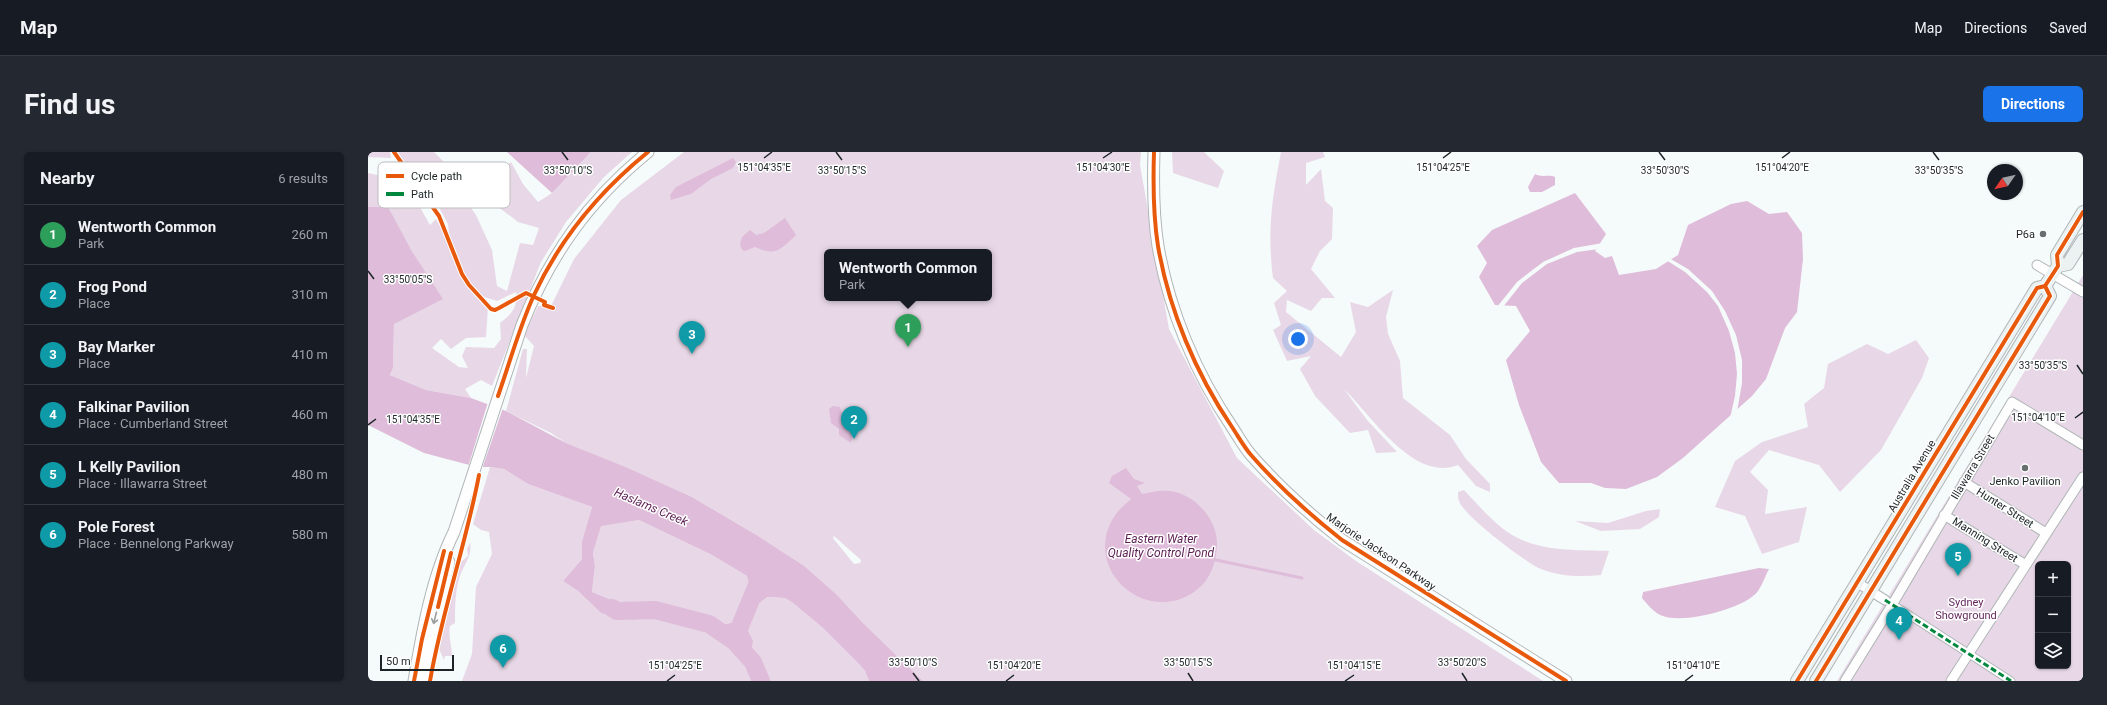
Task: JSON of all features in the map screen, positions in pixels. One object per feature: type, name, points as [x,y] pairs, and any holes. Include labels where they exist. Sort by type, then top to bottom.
[{"type":"main road","name":"Australia Avenue","points":[[2056,270],[2057,255],[2083,212]]},
{"type":"main road","name":"Australia Avenue","points":[[1797,681],[2037,288],[2045,286],[2056,270],[2068,264],[2083,240]]},
{"type":"main road","points":[[1816,681],[2050,296],[2045,286]]},
{"type":"street","points":[[423,681],[434,624],[451,553],[454,532],[498,396],[533,296],[558,251],[579,221],[605,191],[626,170],[648,152]]},
{"type":"street","name":"Marjorie Jackson Parkway","points":[[1154,152],[1152,185],[1158,245],[1182,331],[1204,381],[1220,410],[1250,454],[1284,491],[1342,540],[1566,681]]},
{"type":"street","points":[[2037,265],[2056,270],[2083,292]]},
{"type":"street","name":"Illawarra Street","points":[[1844,681],[1889,602],[1944,515],[2012,402],[2083,445]]},
{"type":"street","points":[[1951,681],[2083,477]]},
{"type":"street","name":"Hunter Street","points":[[1964,482],[2046,533]]},
{"type":"street","name":"Manning Street","points":[[1944,515],[2026,566]]},
{"type":"street","points":[[414,681],[429,610],[444,551],[454,532]]},
{"type":"street","points":[[1858,583],[2011,681]]},
{"type":"green space","points":[[368,152],[390,152],[391,158],[368,157]]},
{"type":"green space","points":[[397,152],[434,152],[444,162],[405,162]]},
{"type":"green space","points":[[591,152],[632,152],[604,177],[566,222],[541,262],[492,386],[481,380],[465,389],[471,398],[426,390],[390,375],[393,368],[394,324],[413,253],[388,208],[420,208],[430,225],[436,219],[450,243],[448,224],[439,208],[471,208],[476,215],[492,250],[497,286],[507,291],[520,243],[533,245],[539,228],[518,222],[500,208],[510,208],[510,163],[523,184],[538,202],[552,193]],"holes":[[[516,292],[516,302],[513,310],[500,323],[501,339],[494,348],[466,347],[462,356],[468,368],[459,367],[432,348],[441,339],[451,349],[466,338],[486,337],[488,307],[481,296],[497,301]]]},
{"type":"green space","points":[[684,152],[1141,152],[1140,165],[1169,329],[1237,458],[1314,530],[1356,561],[1543,681],[923,681],[863,623],[838,596],[753,533],[692,497],[626,467],[566,443],[551,433],[506,411],[523,349],[527,349],[526,378],[534,346],[524,335],[538,306],[551,306],[574,259],[621,200]],"holes":[[[834,536],[861,560],[860,563],[854,564],[833,538]]]},
{"type":"green space","points":[[1172,152],[1204,152],[1224,171],[1218,188],[1173,173]]},
{"type":"green space","points":[[1281,152],[1323,152],[1325,157],[1306,163],[1306,185],[1321,169],[1325,201],[1333,208],[1332,239],[1320,251],[1311,269],[1335,298],[1322,298],[1311,311],[1287,300],[1286,312],[1341,357],[1356,332],[1350,302],[1368,307],[1393,290],[1386,317],[1388,334],[1400,361],[1403,398],[1450,435],[1466,459],[1490,484],[1490,492],[1476,486],[1458,465],[1442,468],[1425,464],[1410,456],[1380,429],[1344,389],[1367,420],[1397,452],[1376,453],[1368,430],[1350,433],[1315,396],[1300,369],[1311,356],[1287,361],[1273,330],[1281,325],[1274,303],[1287,291],[1273,278],[1270,245],[1271,215]]},
{"type":"green space","points":[[368,173],[378,175],[378,208],[368,207]]},
{"type":"green space","name":"Sydney Showground","points":[[2083,275],[2083,681],[1837,681]]},
{"type":"green space","points":[[1916,340],[1929,358],[1922,378],[1881,450],[1840,492],[1819,465],[1769,450],[1750,472],[1768,490],[1765,514],[1807,507],[1799,542],[1762,554],[1745,516],[1715,507],[1735,461],[1762,442],[1808,427],[1804,404],[1824,388],[1828,364],[1867,344],[1888,354]]},
{"type":"green space","points":[[490,467],[504,469],[528,484],[592,507],[582,541],[582,559],[563,581],[578,591],[601,613],[635,607],[619,603],[592,592],[595,566],[593,553],[601,525],[639,520],[712,555],[747,576],[767,597],[785,598],[793,603],[823,628],[860,665],[865,671],[869,681],[462,681],[472,654],[476,587],[492,554],[489,532],[481,530],[473,524]]},
{"type":"green space","points":[[1464,490],[1488,516],[1509,533],[1527,542],[1549,548],[1609,551],[1601,575],[1564,575],[1548,572],[1533,565],[1510,549],[1471,517],[1463,508],[1459,500],[1458,492]]},
{"type":"green space","points":[[1660,509],[1659,517],[1640,529],[1601,531],[1575,521],[1608,523],[1646,511]]},
{"type":"green space","points":[[470,543],[471,548],[469,557],[460,575],[458,584],[455,623],[450,626],[449,634],[452,656],[445,656],[444,660],[439,649],[461,562],[468,556],[467,549]]},
{"type":"water","points":[[507,152],[591,152],[552,193]]},
{"type":"water","points":[[733,158],[736,162],[733,168],[711,179],[691,194],[671,200],[670,195],[676,187]]},
{"type":"water","points":[[1535,174],[1540,176],[1555,177],[1555,185],[1542,192],[1530,192],[1528,187]]},
{"type":"water","points":[[1575,193],[1606,234],[1595,251],[1605,258],[1612,256],[1619,275],[1656,269],[1678,255],[1688,225],[1731,204],[1747,201],[1769,214],[1787,212],[1802,233],[1803,259],[1797,312],[1785,328],[1766,379],[1752,396],[1683,458],[1657,477],[1626,489],[1605,488],[1591,483],[1559,483],[1541,462],[1519,405],[1506,360],[1530,331],[1516,306],[1495,305],[1479,277],[1487,263],[1477,246],[1492,230]]},
{"type":"water","name":"Haslams Creek","points":[[368,207],[378,207],[389,208],[413,253],[443,299],[394,324],[393,368],[390,375],[426,390],[471,398],[506,411],[566,443],[626,467],[692,497],[753,533],[804,566],[838,596],[863,623],[923,681],[869,681],[865,671],[860,665],[823,628],[793,603],[785,598],[767,597],[755,606],[747,576],[712,555],[639,520],[601,526],[593,553],[595,566],[592,592],[619,603],[635,607],[633,620],[601,613],[578,591],[563,581],[582,559],[582,541],[592,507],[528,484],[504,469],[477,467],[424,453],[368,425]]},
{"type":"water","points":[[785,218],[796,235],[782,248],[773,251],[762,250],[755,247],[745,251],[742,250],[740,244],[742,237],[750,230],[756,235],[764,233]]},
{"type":"water","points":[[833,406],[840,407],[842,413],[850,423],[852,431],[851,443],[839,435],[839,429],[831,423],[829,409]]},
{"type":"water","name":"Eastern Water Quality Control Pond","points":[[1126,468],[1134,479],[1145,483],[1137,486],[1142,494],[1158,491],[1175,492],[1191,499],[1205,511],[1210,519],[1214,527],[1217,545],[1214,565],[1204,583],[1194,592],[1176,600],[1158,602],[1141,598],[1126,589],[1114,576],[1107,561],[1105,543],[1112,520],[1122,507],[1131,499],[1109,483],[1112,476]]},
{"type":"water","points":[[1759,568],[1769,569],[1758,591],[1751,598],[1728,609],[1713,613],[1684,618],[1672,618],[1660,615],[1654,611],[1642,598],[1643,592]]},
{"type":"water","points":[[731,623],[745,625],[753,641],[749,660],[708,629]]},
{"type":"pier","points":[[1603,243],[1599,249],[1577,252],[1547,264],[1522,283],[1503,307],[1497,307],[1517,282],[1543,262],[1574,248]]},
{"type":"pier","points":[[1669,258],[1688,269],[1712,291],[1725,311],[1736,335],[1742,360],[1742,383],[1737,412],[1730,418],[1735,396],[1737,374],[1735,353],[1729,331],[1718,306],[1707,292],[1685,272],[1666,260]]},
{"type":"pier","points":[[488,402],[503,408],[482,469],[468,467]]},
{"type":"waterway","points":[[1216,560],[1302,578]]},
{"type":"waterway","points":[[734,641],[757,585],[759,572]]},
{"type":"waterway","points":[[612,608],[617,611],[655,610],[709,624],[734,641],[753,662],[761,681]]},
{"type":"marked path","points":[[1885,600],[2011,681]]},
{"type":"cycle path","points":[[394,152],[401,162]]},
{"type":"cycle path","points":[[498,396],[519,332],[544,274],[569,235],[583,217],[614,183],[648,152]]},
{"type":"cycle path","points":[[1154,152],[1156,234],[1169,294],[1186,341],[1196,363],[1219,407],[1248,452],[1295,500],[1342,540],[1566,681]]},
{"type":"cycle path","points":[[433,208],[439,216],[462,274],[469,285],[491,309],[495,310],[526,293],[545,302],[544,305],[553,308]]},
{"type":"cycle path","points":[[1797,681],[2037,288],[2045,286],[2058,266],[2057,255],[2083,212]]},
{"type":"cycle path","points":[[1816,681],[2050,296],[2045,286]]},
{"type":"cycle path","points":[[430,681],[441,629],[468,526],[479,475]]},
{"type":"cycle path","points":[[414,681],[422,639],[444,551]]},
{"type":"cycle path","points":[[438,607],[451,553]]},
{"type":"place","name":"P6a","points":[[2043,234]]},
{"type":"place","name":"Wentworth Common","points":[[908,347]]},
{"type":"place","name":"Bay Marker","points":[[692,354]]},
{"type":"place","name":"Frog Pond","points":[[854,439]]},
{"type":"place","name":"Jenko Pavilion","points":[[2025,468]]},
{"type":"place","name":"L Kelly Pavilion","points":[[1958,576]]},
{"type":"place","name":"Falkinar Pavilion","points":[[1899,640]]},
{"type":"place","name":"Pole Forest","points":[[503,668]]}]
